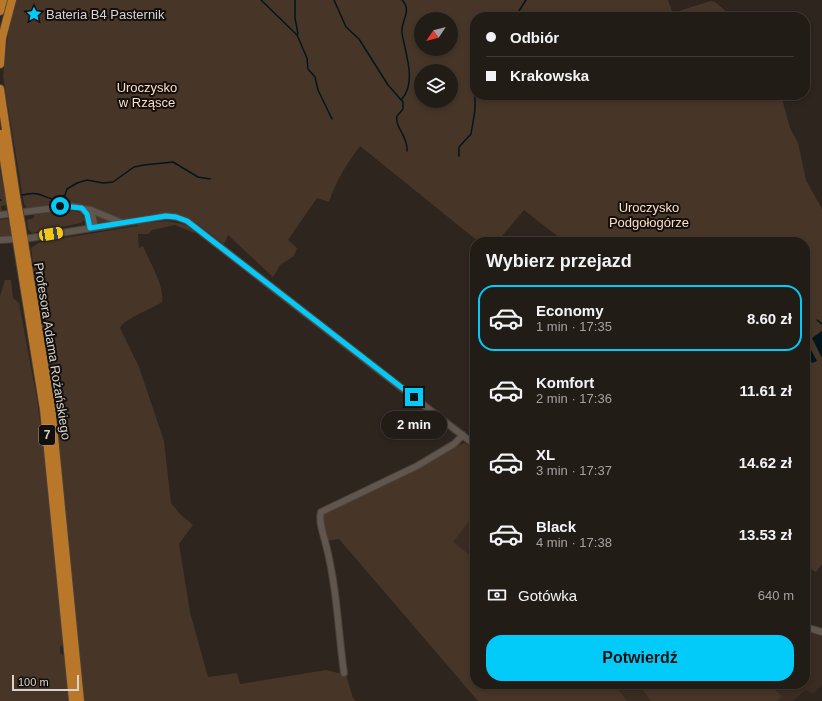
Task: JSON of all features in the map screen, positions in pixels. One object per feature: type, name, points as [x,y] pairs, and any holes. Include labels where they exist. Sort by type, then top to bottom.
[{"type":"main road","points":[[0,11],[3,0]]},
{"type":"main road","points":[[0,64],[2,38],[12,0]]},
{"type":"main road","name":"Profesora Adama Rożańskiego","points":[[0,89],[17,224],[53,428],[80,701]]},
{"type":"main road","name":"Profesora Adama Rożańskiego","points":[[0,134],[2,160],[13,198]]},
{"type":"main road","name":"Profesora Adama Rożańskiego","points":[[20,239],[44,409],[73,701]]},
{"type":"street","points":[[0,215],[64,205],[91,210],[121,223]]},
{"type":"street","points":[[82,208],[87,214],[92,227]]},
{"type":"street","points":[[91,210],[92,227]]},
{"type":"street","points":[[0,240],[20,239],[173,216],[192,224],[470,441]]},
{"type":"street","points":[[344,673],[336,591],[320,513],[325,509],[417,466],[454,444],[463,435]]},
{"type":"street","points":[[810,628],[822,632]]},
{"type":"shaded area","points":[[470,519],[470,555],[452,542]]},
{"type":"shaded area","points":[[810,632],[822,636],[822,685],[813,694],[806,690],[793,701],[627,701],[619,690],[810,689]]},
{"type":"green space","name":"Uroczysko w Rząsce","points":[[16,0],[668,0],[672,11],[675,12],[470,12],[470,100],[782,100],[790,128],[798,143],[806,180],[822,209],[822,564],[816,572],[810,569],[810,237],[559,237],[524,210],[501,237],[473,237],[360,146],[342,172],[329,202],[317,198],[288,240],[297,248],[294,256],[280,265],[273,277],[228,235],[224,244],[195,222],[179,214],[166,213],[123,220],[70,202],[27,208],[24,204],[3,76],[10,20]]},
{"type":"green space","name":"Uroczysko w Rząsce","points":[[711,1],[715,2],[727,12],[675,12]]},
{"type":"green space","points":[[0,170],[7,205],[1,206],[2,212],[0,212]]},
{"type":"green space","points":[[65,210],[82,214],[84,220],[81,223],[32,233],[28,229],[27,220],[34,218],[34,215]]},
{"type":"green space","points":[[96,215],[111,222],[98,224]]},
{"type":"green space","points":[[8,219],[13,236],[0,239],[0,220]]},
{"type":"green space","points":[[167,221],[182,224],[196,230],[194,233],[175,225],[152,230],[148,234],[138,234],[139,248],[143,246],[159,281],[162,302],[126,321],[120,328],[139,367],[164,441],[171,503],[180,514],[193,525],[179,544],[190,612],[208,677],[237,673],[240,684],[326,670],[346,675],[353,698],[356,701],[84,701],[56,411],[31,248],[40,242],[137,226],[138,224]]},
{"type":"green space","points":[[5,280],[11,280],[13,298],[19,303],[37,400],[47,472],[64,642],[60,647],[60,653],[65,656],[68,701],[0,701],[0,296]]},
{"type":"green space","points":[[464,443],[470,446],[470,520],[453,542],[470,555],[470,689],[620,689],[619,690],[627,701],[478,701],[339,539],[328,541],[322,516],[327,511]]},
{"type":"green space","points":[[642,689],[774,689],[782,696],[777,701],[651,701]]},
{"type":"water","points":[[822,331],[822,358],[812,338]]},
{"type":"water","points":[[810,347],[817,361],[812,363],[810,360]]},
{"type":"waterway","points":[[261,0],[297,35],[307,58],[308,69],[315,77],[318,90],[332,119]]},
{"type":"waterway","points":[[295,0],[295,18],[298,34]]},
{"type":"waterway","points":[[334,0],[346,27],[359,39],[388,85],[403,102],[403,109],[397,116],[397,121],[406,141],[407,151]]},
{"type":"waterway","points":[[402,0],[406,8],[402,33],[409,67],[409,84],[402,99]]},
{"type":"waterway","points":[[518,12],[526,0]]},
{"type":"waterway","points":[[459,156],[459,147],[471,134],[475,100]]},
{"type":"waterway","points":[[22,195],[36,194],[51,199],[57,199],[65,195],[67,189],[77,183],[87,180],[103,183],[113,182],[134,167],[173,162],[198,177],[210,179]]},
{"type":"waterway","points":[[817,320],[822,324]]},
{"type":"place","name":"Bateria B4 Pasternik","points":[[34,14]]},
{"type":"route","points":[[60,206],[64,205],[82,208],[87,214],[90,228],[166,216],[173,216],[187,221],[211,237],[414,397]]},
{"type":"park label","name":"Uroczysko Podgołogórze","points":[[649,214]]}]
